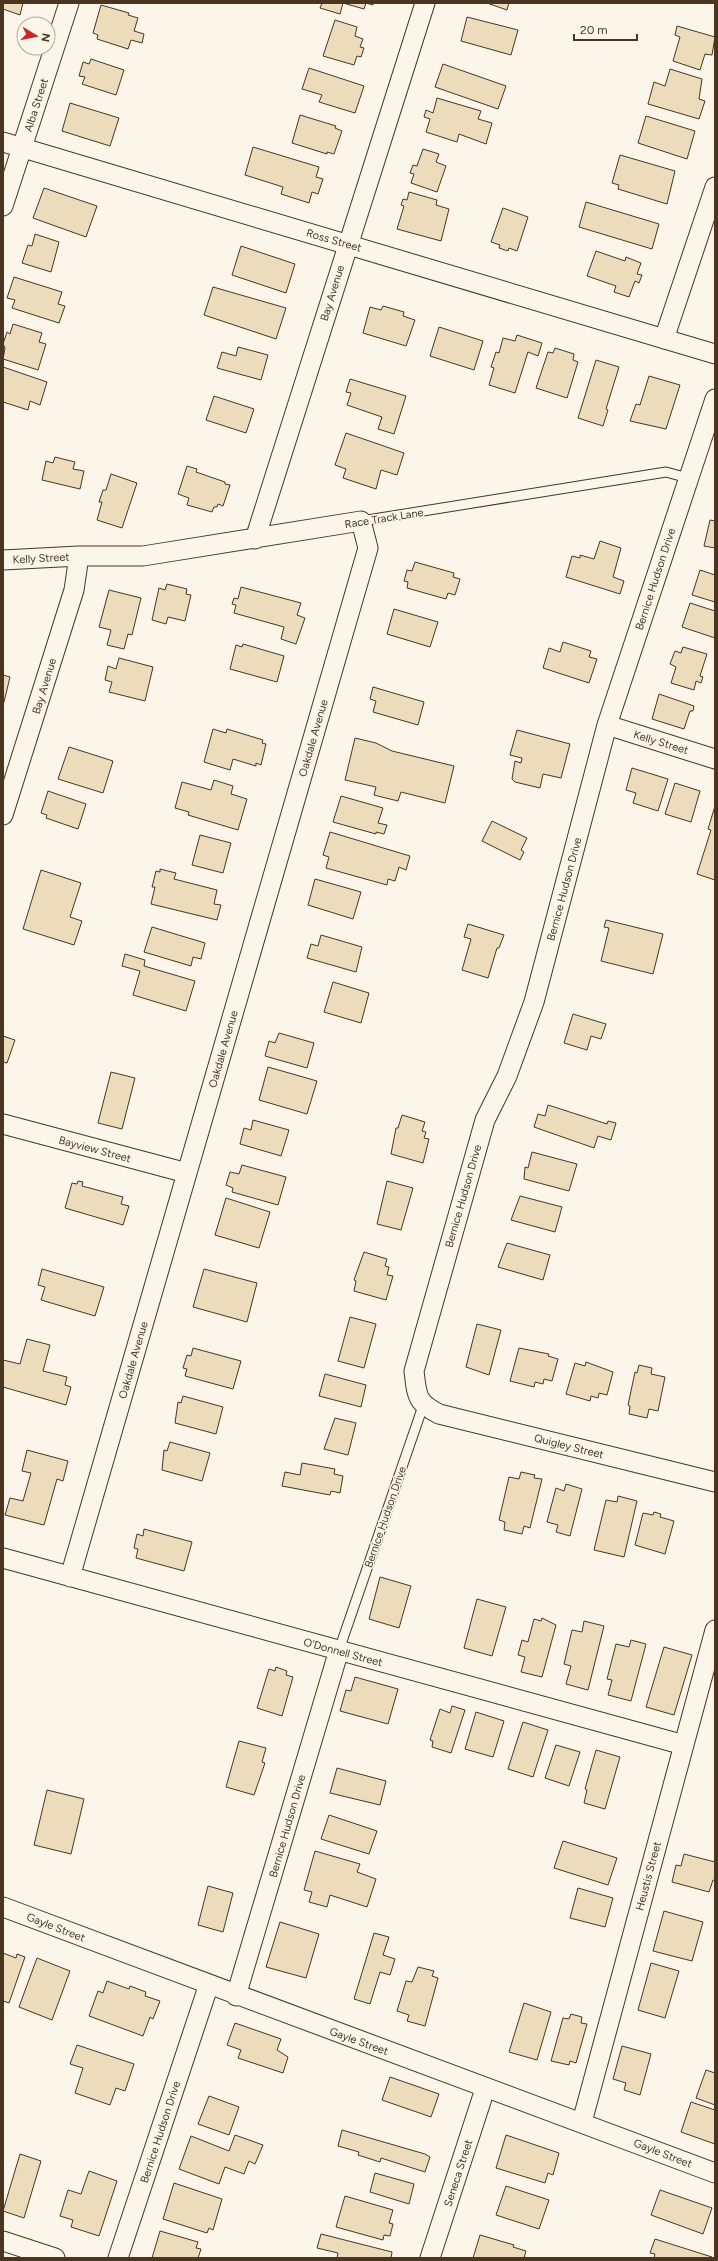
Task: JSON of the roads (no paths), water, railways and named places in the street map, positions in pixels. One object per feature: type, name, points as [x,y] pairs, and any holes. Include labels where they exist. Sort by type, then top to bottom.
[{"type":"street","name":"Alba Street","points":[[3,206],[69,3]]},
{"type":"street","name":"Bay Avenue","points":[[255,539],[425,3]]},
{"type":"street","name":"Ross Street","points":[[3,142],[715,354]]},
{"type":"street","points":[[664,339],[715,187]]},
{"type":"street","name":"Bernice Hudson Drive","points":[[423,1406],[416,1390],[414,1371],[484,1120],[507,1076],[534,1002],[607,725],[715,399]]},
{"type":"street","name":"Race Track Lane","points":[[80,556],[143,556],[361,521]]},
{"type":"street","name":"Oakdale Avenue","points":[[70,1577],[368,548],[361,521]]},
{"type":"street","name":"Bay Avenue","points":[[3,815],[74,590],[80,556]]},
{"type":"street","name":"Kelly Street","points":[[3,560],[80,556]]},
{"type":"street","name":"Kelly Street","points":[[607,725],[715,759]]},
{"type":"street","name":"Bayview Street","points":[[3,1124],[187,1173]]},
{"type":"street","name":"Quigley Street","points":[[423,1406],[439,1414],[715,1482]]},
{"type":"street","name":"O'Donnell Street","points":[[3,1558],[684,1745]]},
{"type":"street","name":"Heustis Street","points":[[582,2122],[715,1630]]},
{"type":"street","name":"Bernice Hudson Drive","points":[[236,1996],[338,1650]]},
{"type":"street","name":"Gayle Street","points":[[3,1907],[209,1984],[236,1996],[485,2089],[582,2122],[715,2173]]},
{"type":"street","name":"Bernice Hudson Drive","points":[[118,2258],[209,1984]]},
{"type":"street","name":"Seneca Street","points":[[430,2258],[485,2089]]},
{"type":"street","points":[[3,2241],[55,2258]]},
{"type":"lane","name":"Race Track Lane","points":[[361,521],[666,472],[688,478]]},
{"type":"lane","name":"Bernice Hudson Drive","points":[[338,1650],[423,1406]]}]
